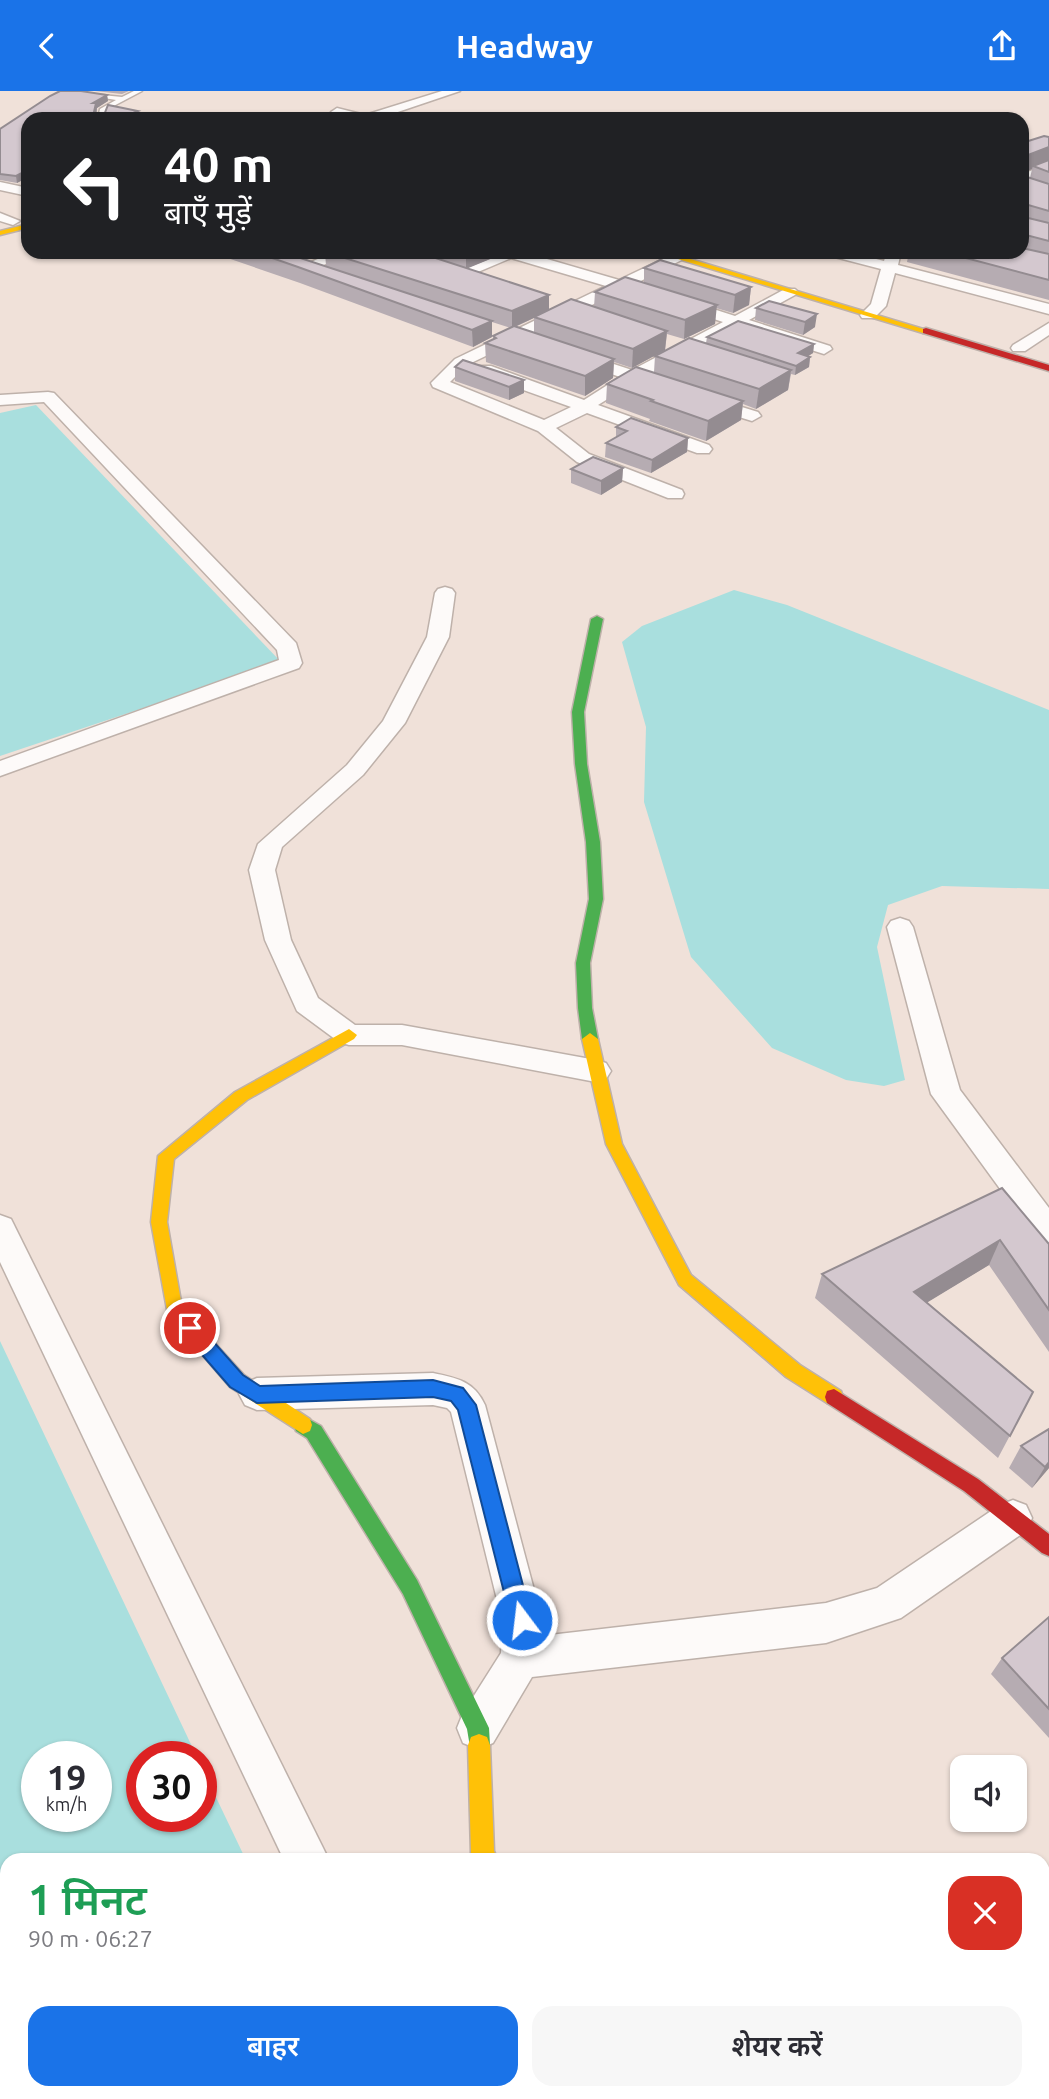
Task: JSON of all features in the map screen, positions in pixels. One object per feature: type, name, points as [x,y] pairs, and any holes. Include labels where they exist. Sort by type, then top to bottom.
[{"type":"street","points":[[388,112],[454,91]]},
{"type":"street","points":[[1029,166],[1047,172]]},
{"type":"street","points":[[1029,177],[1047,172]]},
{"type":"street","points":[[1029,186],[1047,172]]},
{"type":"street","points":[[0,186],[21,190]]},
{"type":"street","points":[[0,233],[14,221]]},
{"type":"street","points":[[323,259],[300,266],[329,276]]},
{"type":"street","points":[[425,289],[495,259]]},
{"type":"street","points":[[532,259],[824,349]]},
{"type":"street","points":[[675,259],[461,362],[439,383],[544,427],[583,458],[675,494]]},
{"type":"street","points":[[699,259],[790,292],[853,305],[1049,356]]},
{"type":"street","points":[[701,259],[853,305]]},
{"type":"street","points":[[873,310],[892,259]]},
{"type":"street","points":[[870,264],[1049,309]]},
{"type":"street","points":[[438,267],[488,284]]},
{"type":"street","points":[[544,427],[587,406],[590,401],[633,376],[790,292]]},
{"type":"street","points":[[540,301],[593,319]]},
{"type":"street","points":[[873,310],[1049,367]]},
{"type":"street","points":[[489,327],[541,344]]},
{"type":"street","points":[[1019,348],[1049,328]]},
{"type":"street","points":[[657,341],[707,357]]},
{"type":"street","points":[[567,353],[752,416]]},
{"type":"street","points":[[461,362],[703,449]]},
{"type":"street","points":[[0,400],[48,397],[288,648],[291,663],[0,769]]},
{"type":"street","points":[[349,1035],[307,1004],[278,940],[262,870],[271,844],[355,770],[393,723],[438,637],[445,593]]},
{"type":"street","points":[[597,619],[578,712],[581,764],[593,842],[596,899],[583,963],[585,1008],[596,1071],[614,1144],[685,1280],[793,1371],[971,1485],[1049,1546]]},
{"type":"street","points":[[900,927],[946,1094],[1049,1232]]},
{"type":"street","points":[[484,1853],[478,1728],[410,1587],[314,1432],[237,1381],[174,1310],[159,1221],[166,1156],[242,1095],[349,1035],[402,1035],[596,1071]]},
{"type":"street","points":[[0,1228],[304,1853]]},
{"type":"street","points":[[257,1394],[433,1388],[457,1394],[467,1405],[522,1620],[521,1658],[478,1728]]},
{"type":"street","points":[[521,1658],[826,1623],[887,1605],[1013,1518]]},
{"type":"lane","points":[[64,91],[122,99]]},
{"type":"lane","points":[[102,112],[103,109],[139,91]]},
{"type":"water","points":[[36,405],[281,662],[0,756],[0,413]]},
{"type":"water","points":[[734,590],[787,605],[1049,710],[1049,889],[942,886],[888,905],[877,947],[905,1080],[884,1086],[846,1080],[772,1048],[691,957],[644,802],[646,727],[622,642],[642,626]]},
{"type":"water","points":[[0,1341],[189,1741],[126,1741],[126,1832],[217,1832],[217,1799],[243,1853],[0,1853]]},
{"type":"building","points":[[60,91],[107,95],[93,103],[96,103],[94,112],[26,112]]},
{"type":"building","points":[[108,105],[138,111],[136,112],[105,112]]},
{"type":"building","points":[[21,115],[21,174],[16,176],[0,174],[0,129]]},
{"type":"building","points":[[1049,137],[1049,147],[1029,155],[1029,141]]},
{"type":"building","points":[[1049,160],[1049,172],[1033,166]]},
{"type":"building","points":[[1029,178],[1049,184],[1049,211],[1029,205]]},
{"type":"building","points":[[1029,218],[1049,223],[1049,241],[1029,236]]},
{"type":"building","points":[[1029,250],[1049,254],[1049,280],[970,259],[1029,259]]},
{"type":"building","points":[[274,259],[303,259],[492,321],[472,330]]},
{"type":"building","points":[[348,259],[438,259],[549,295],[512,311]]},
{"type":"building","points":[[660,260],[751,287],[735,295],[644,268]]},
{"type":"building","points":[[625,277],[717,305],[685,320],[595,292]]},
{"type":"building","points":[[571,299],[667,331],[633,349],[534,317]]},
{"type":"building","points":[[769,301],[817,314],[805,322],[756,308]]},
{"type":"building","points":[[738,321],[814,344],[798,353],[810,357],[796,366],[707,337]]},
{"type":"building","points":[[514,326],[614,359],[585,376],[485,343]]},
{"type":"building","points":[[689,338],[791,370],[759,389],[655,356]]},
{"type":"building","points":[[463,360],[524,380],[509,387],[455,367]]},
{"type":"building","points":[[636,367],[743,401],[708,421],[607,384]]},
{"type":"building","points":[[631,418],[688,438],[652,460],[606,443],[627,431],[616,427]]},
{"type":"building","points":[[593,457],[623,468],[601,481],[571,469]]},
{"type":"building","points":[[1002,1188],[1049,1244],[1049,1310],[1000,1240],[914,1292],[1033,1392],[1010,1436],[822,1274]]},
{"type":"building","points":[[1049,1429],[1049,1462],[1045,1467],[1021,1446]]},
{"type":"building","points":[[1049,1617],[1049,1709],[1002,1658]]},
{"type":"traffic: fast","points":[[590,1039],[585,1008],[583,963],[596,899],[593,842],[581,764],[578,712],[597,619]]},
{"type":"traffic: fast","points":[[303,1425],[314,1432],[410,1587],[478,1728],[479,1745]]},
{"type":"traffic: slow","points":[[0,233],[21,228]]},
{"type":"traffic: slow","points":[[683,259],[926,331]]},
{"type":"traffic: slow","points":[[303,1425],[237,1381],[174,1310],[159,1222],[166,1156],[241,1096],[349,1035]]},
{"type":"traffic: slow","points":[[590,1039],[614,1144],[685,1280],[793,1371],[834,1397]]},
{"type":"traffic: slow","points":[[479,1745],[483,1853]]},
{"type":"traffic: jam","points":[[926,331],[1049,368]]},
{"type":"traffic: jam","points":[[834,1397],[971,1485],[1049,1546]]},
{"type":"route","points":[[190,1328],[237,1381],[257,1394],[433,1388],[457,1394],[467,1405],[522,1620]]}]
